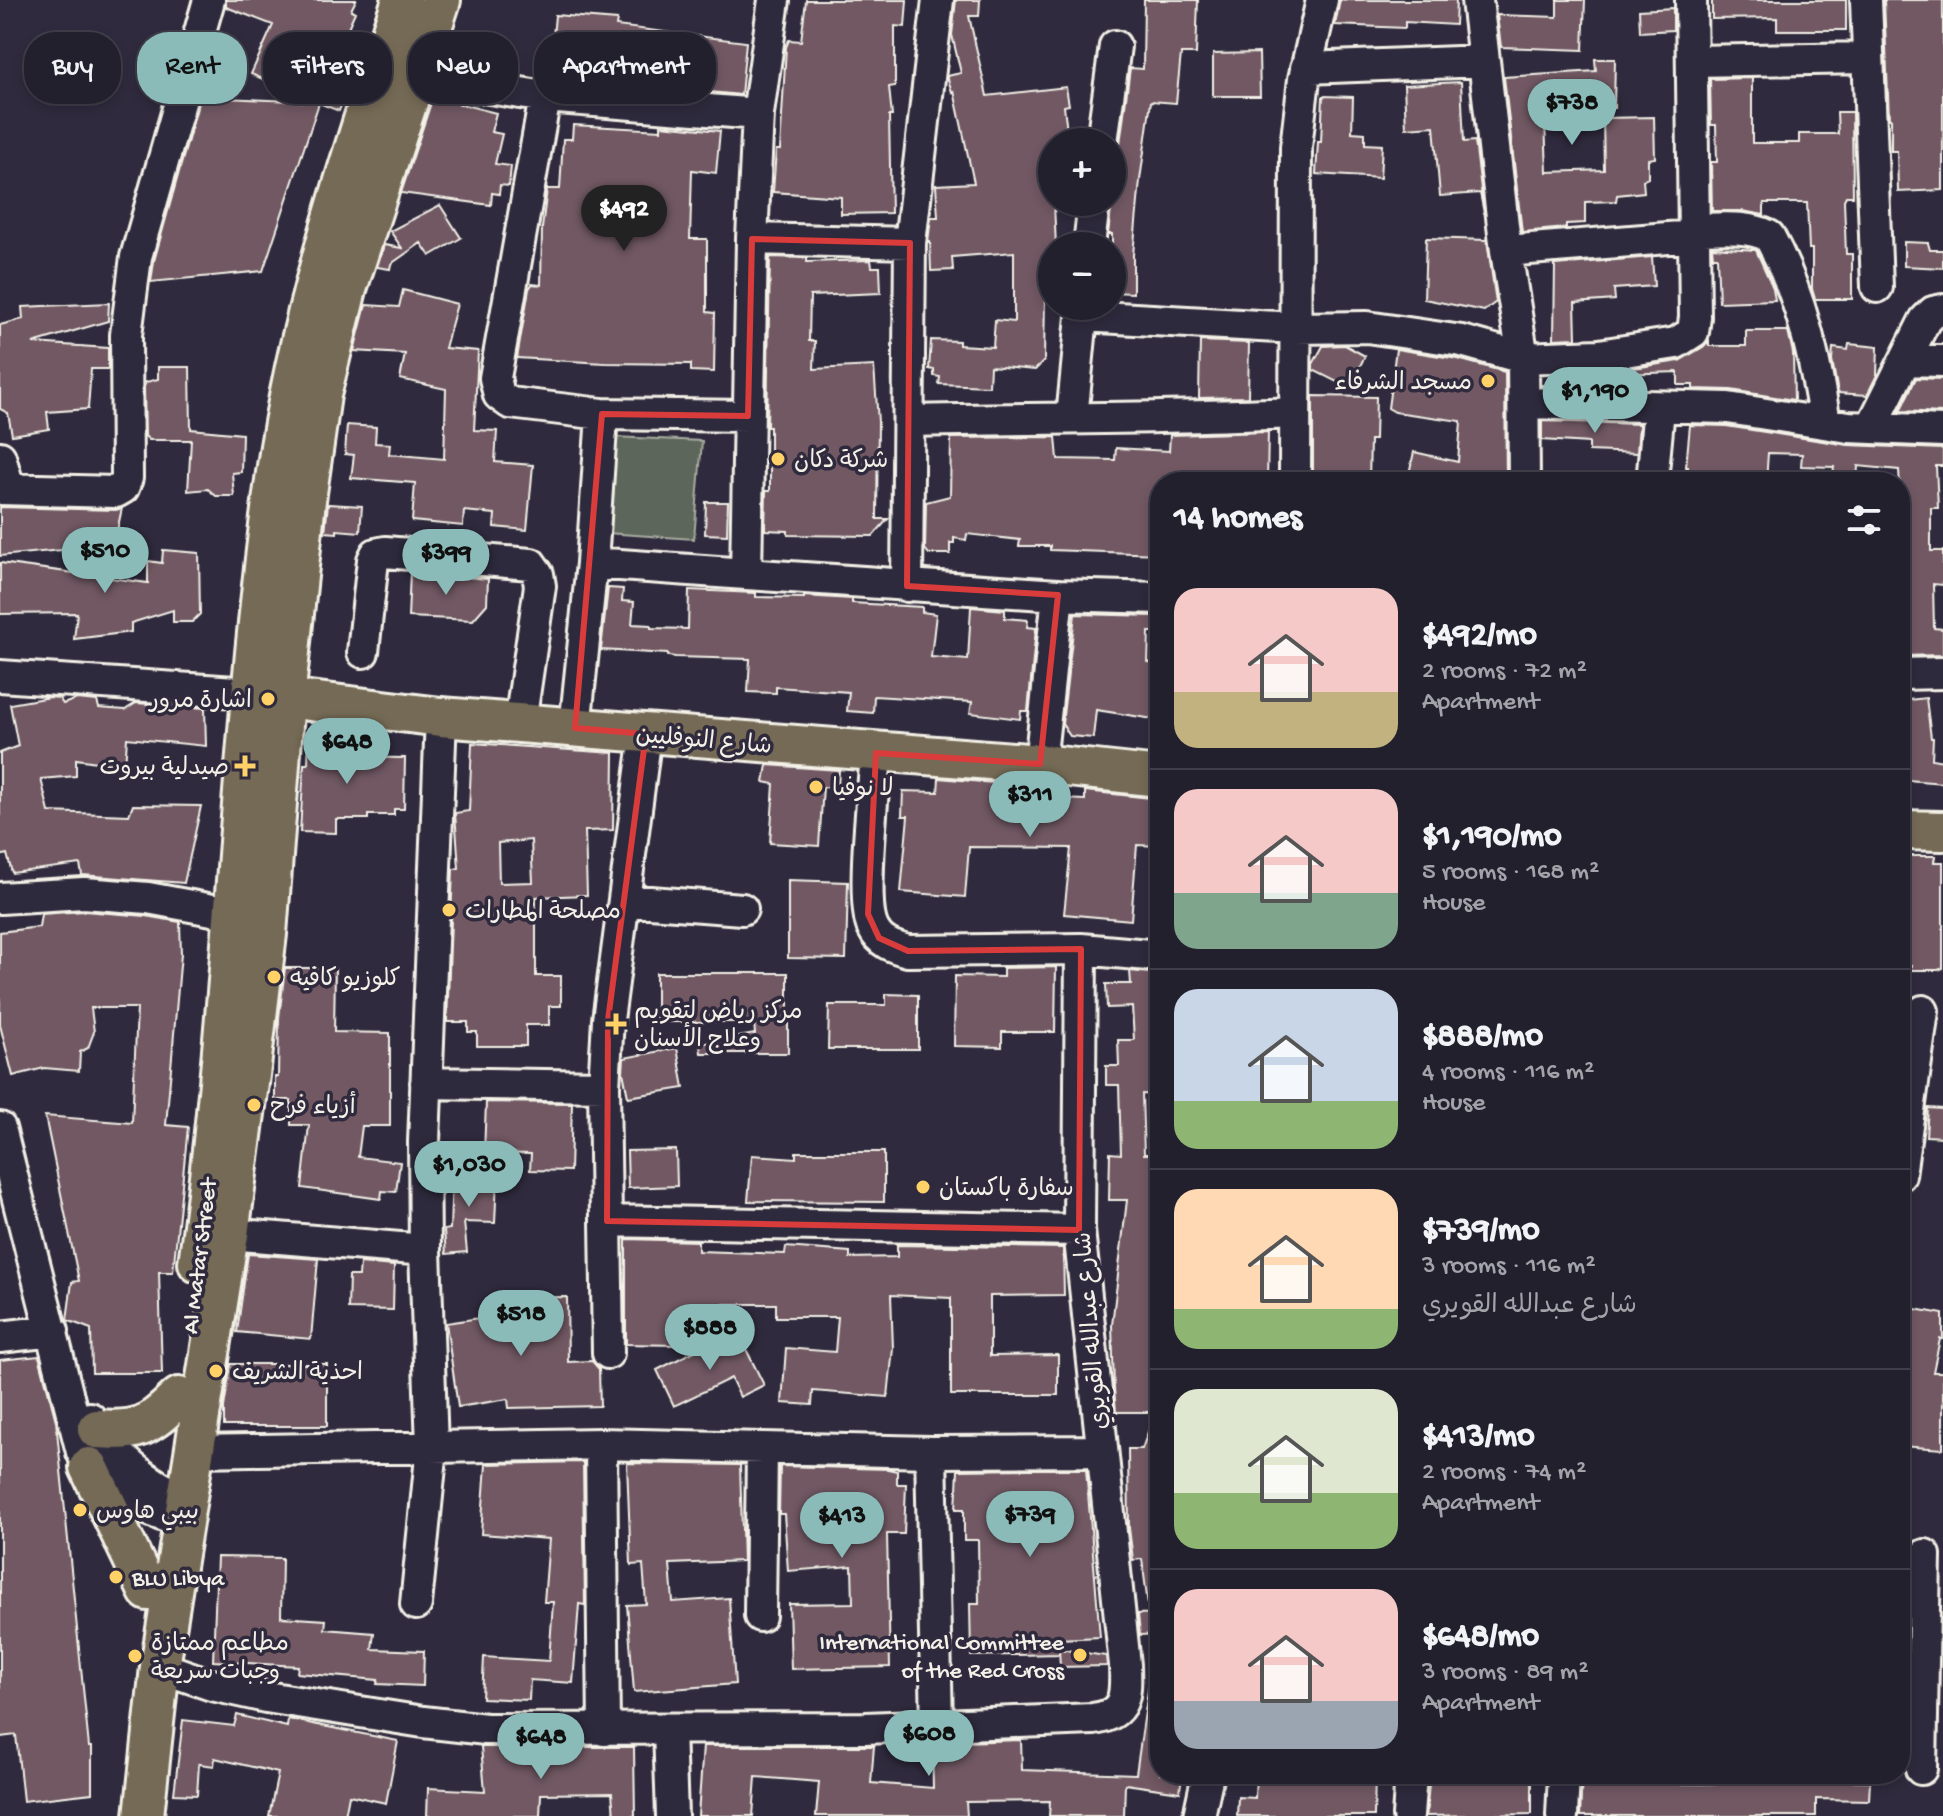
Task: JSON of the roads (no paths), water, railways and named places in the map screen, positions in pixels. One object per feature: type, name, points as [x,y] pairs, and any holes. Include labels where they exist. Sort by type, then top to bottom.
[{"type":"main road","points":[[268,696],[276,471],[305,320],[349,162],[402,0]]},
{"type":"main road","points":[[430,32],[441,0]]},
{"type":"main road","points":[[268,696],[306,500],[321,395],[347,289],[408,98]]},
{"type":"main road","name":"شارع النوفليين","points":[[268,696],[441,717],[1040,764],[1150,776]]},
{"type":"main road","name":"Al Matar Street","points":[[144,1816],[160,1667],[179,1397],[206,1204],[234,914],[268,696]]},
{"type":"main road","name":"Al Matar Street","points":[[117,1816],[148,1591],[173,1507],[196,1451],[229,1234],[267,934],[268,696]]},
{"type":"main road","points":[[1910,830],[1943,831]]},
{"type":"main road","points":[[97,1429],[128,1431],[140,1428],[179,1397]]},
{"type":"main road","points":[[89,1467],[148,1591]]},
{"type":"street","points":[[0,457],[5,488],[116,492],[123,488],[127,478],[126,335],[136,257],[209,0]]},
{"type":"street","points":[[746,574],[752,239],[758,114],[774,0]]},
{"type":"street","points":[[907,586],[910,243],[938,0]]},
{"type":"street","points":[[1295,472],[1296,147],[1306,68],[1322,0]]},
{"type":"street","points":[[1477,0],[1506,251],[1523,358],[1524,472]]},
{"type":"street","points":[[1126,314],[1296,328],[1367,327],[1462,341],[1523,358],[1599,355],[1676,343],[1690,336],[1695,317],[1691,0]]},
{"type":"street","points":[[1866,0],[1877,287]]},
{"type":"street","points":[[1104,128],[1115,46]]},
{"type":"street","points":[[1692,61],[1867,58]]},
{"type":"street","points":[[1306,68],[1483,61]]},
{"type":"street","points":[[544,104],[495,378],[499,395],[510,403],[602,414],[748,416]]},
{"type":"street","points":[[633,104],[758,114]]},
{"type":"street","points":[[1506,251],[1741,229],[1769,236],[1808,332],[1825,423]]},
{"type":"street","points":[[752,239],[910,243]]},
{"type":"street","points":[[1871,428],[1925,320],[1933,312],[1943,310]]},
{"type":"street","points":[[1072,418],[1081,320]]},
{"type":"street","points":[[1905,360],[1943,361]]},
{"type":"street","points":[[1525,403],[1728,408],[1871,428],[1943,431]]},
{"type":"street","points":[[1653,472],[1659,408]]},
{"type":"street","points":[[910,421],[1173,419],[1293,413]]},
{"type":"street","points":[[575,728],[592,563],[602,414]]},
{"type":"street","points":[[363,652],[376,554],[385,552],[531,564],[538,574],[540,586],[520,723]]},
{"type":"street","points":[[592,563],[907,586],[1150,598]]},
{"type":"street","points":[[1040,764],[1058,595]]},
{"type":"street","points":[[1910,674],[1943,673]]},
{"type":"street","points":[[0,676],[268,696]]},
{"type":"street","points":[[416,1604],[432,1447],[425,1250],[426,1083],[441,717]]},
{"type":"street","points":[[608,1353],[604,1086],[608,1020],[646,734]]},
{"type":"street","points":[[876,753],[868,914],[879,938],[892,947],[908,951],[1081,949],[1150,955]]},
{"type":"street","points":[[0,898],[84,893],[148,898],[234,914]]},
{"type":"street","points":[[624,900],[742,909]]},
{"type":"street","name":"شارع عبدالله القويري","points":[[937,1725],[1106,1717],[1122,1703],[1126,1689],[1079,1230],[1081,949]]},
{"type":"street","points":[[1910,1100],[1922,1011]]},
{"type":"street","points":[[426,1083],[604,1086]]},
{"type":"street","points":[[0,1128],[78,1438],[89,1467],[119,1495],[173,1507]]},
{"type":"street","points":[[607,1221],[1079,1230]]},
{"type":"street","points":[[229,1234],[425,1250]]},
{"type":"street","points":[[0,1337],[53,1331]]},
{"type":"street","points":[[64,1379],[97,1429],[135,1472],[173,1507]]},
{"type":"street","points":[[196,1451],[601,1444],[931,1452],[1101,1451]]},
{"type":"street","points":[[601,1444],[604,1730]]},
{"type":"street","points":[[760,1616],[762,1448]]},
{"type":"street","points":[[160,1667],[212,1685],[266,1697],[486,1729],[669,1730],[937,1725],[931,1452]]},
{"type":"street","points":[[1921,1770],[1923,1554]]},
{"type":"street","points":[[669,1730],[672,1816]]},
{"type":"street","points":[[1199,1816],[1206,1784]]},
{"type":"street","points":[[1408,1816],[1410,1784]]},
{"type":"street","points":[[1562,1816],[1564,1784]]},
{"type":"place","name":"مسجد الشرفاء","points":[[1488,381]]},
{"type":"place","name":"شركة دكان","points":[[778,459]]},
{"type":"place","name":"اشارة مرور","points":[[268,699]]},
{"type":"place","name":"صيدلية بيروت","points":[[245,766]]},
{"type":"place","name":"لا نوفيا","points":[[816,787]]},
{"type":"place","name":"مصلحة المطارات","points":[[449,910]]},
{"type":"place","name":"كلوزيو كافيه","points":[[274,977]]},
{"type":"place","name":"مركز رياض لتقويم وعلاج الأسنان","points":[[616,1024]]},
{"type":"place","name":"أزياء فرح","points":[[254,1105]]},
{"type":"place","name":"سفارة باكستان","points":[[923,1187]]},
{"type":"place","name":"احذية الشريف","points":[[216,1371]]},
{"type":"place","name":"بيبي هاوس","points":[[80,1510]]},
{"type":"place","name":"BLU Libya","points":[[116,1577]]},
{"type":"place","name":"International Committee of the Red Cross","points":[[1080,1655]]},
{"type":"place","name":"مطاعم ممتازة وجبات سريعة","points":[[135,1656]]}]
